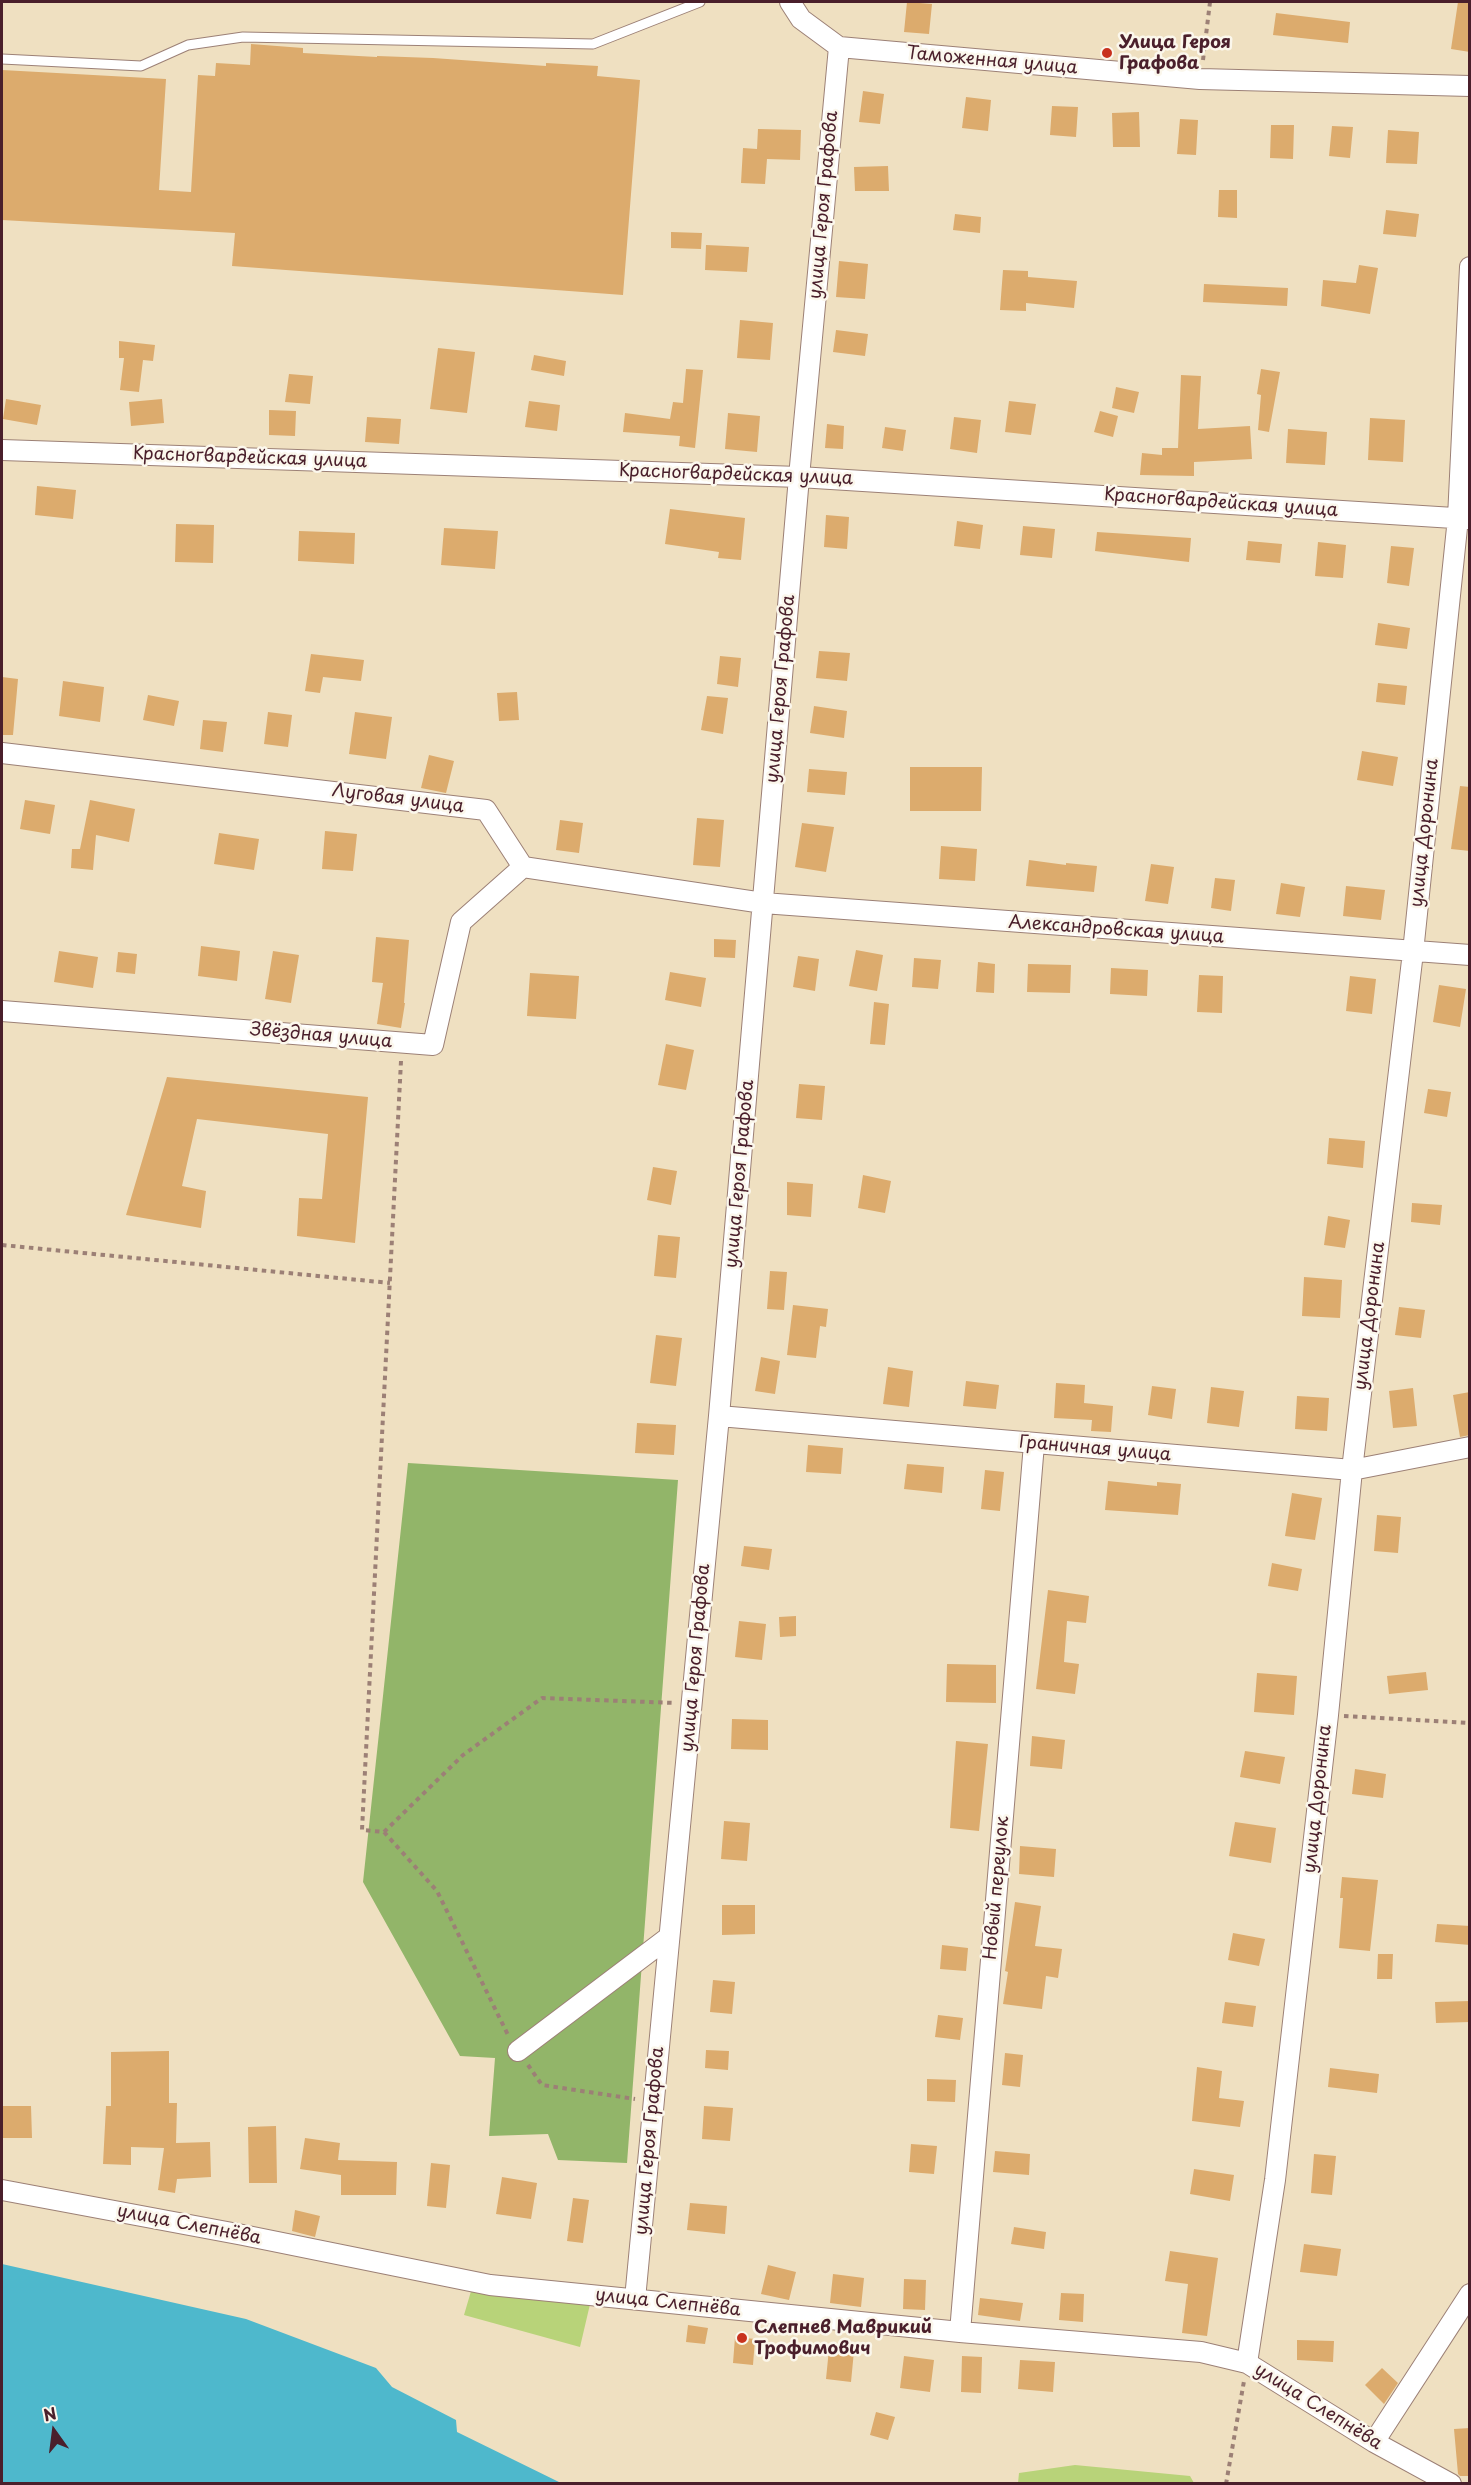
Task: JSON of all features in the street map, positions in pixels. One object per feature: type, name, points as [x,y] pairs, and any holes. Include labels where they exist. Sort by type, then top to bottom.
[{"type":"street","points":[[790,2],[801,19],[839,47]]},
{"type":"street","name":"Таможенная улица","points":[[839,47],[1200,79],[1470,86]]},
{"type":"street","name":"улица Героя Графова","points":[[635,2299],[719,1416],[799,477],[839,47]]},
{"type":"street","name":"улица Доронина","points":[[1247,2363],[1275,2180],[1328,1715],[1352,1470],[1464,518],[1470,267]]},
{"type":"street","name":"Красногвардейская улица","points":[[2,450],[799,477],[1464,518]]},
{"type":"street","name":"Луговая улица","points":[[2,753],[486,810],[523,867]]},
{"type":"street","points":[[523,867],[763,903]]},
{"type":"street","name":"Звёздная улица","points":[[2,1011],[433,1045],[461,922],[523,867]]},
{"type":"street","name":"Александровская улица","points":[[763,903],[1470,955]]},
{"type":"street","name":"Граничная улица","points":[[719,1416],[1352,1470],[1470,1447]]},
{"type":"street","name":"Новый переулок","points":[[960,2332],[1034,1444]]},
{"type":"street","points":[[519,2051],[669,1937]]},
{"type":"street","name":"улица Слепнёва","points":[[2,2190],[490,2284],[960,2332],[1201,2352],[1247,2363],[1374,2442],[1452,2484]]},
{"type":"street","points":[[1374,2442],[1470,2294]]},
{"type":"lane","points":[[2,59],[141,66],[188,45],[243,37],[593,44],[700,2]]},
{"type":"path","points":[[1200,79],[1210,2]]},
{"type":"path","points":[[402,1042],[362,1830],[384,1832],[437,1891],[507,2034],[542,2085],[654,2104]]},
{"type":"path","points":[[2,1245],[390,1283]]},
{"type":"path","points":[[384,1832],[463,1755],[542,1698],[692,1703]]},
{"type":"path","points":[[1328,1715],[1470,1724]]},
{"type":"path","points":[[1226,2484],[1247,2363]]},
{"type":"green space","points":[[408,1463],[678,1480],[627,2163],[558,2160],[548,2134],[489,2136],[495,2058],[460,2056],[363,1882]]},
{"type":"green space","points":[[474,2281],[591,2300],[580,2347],[464,2315]]},
{"type":"green space","points":[[1075,2465],[1190,2476],[1194,2483],[1018,2483],[1019,2473]]},
{"type":"water","points":[[2,2264],[246,2319],[376,2368],[392,2387],[456,2420],[457,2432],[561,2483],[2,2483]]},
{"type":"building","points":[[907,2],[932,4],[929,34],[904,32]]},
{"type":"building","points":[[1458,2],[1470,2],[1470,52],[1451,49]]},
{"type":"building","points":[[1276,13],[1350,22],[1348,43],[1273,35]]},
{"type":"building","points":[[251,44],[303,48],[303,53],[433,58],[546,66],[546,63],[598,66],[597,76],[640,80],[623,295],[232,266],[235,233],[2,220],[2,70],[166,79],[159,190],[191,192],[198,75],[215,76],[216,63],[250,65]]},
{"type":"building","points":[[863,91],[884,94],[880,124],[859,122]]},
{"type":"building","points":[[966,97],[991,100],[988,131],[962,128]]},
{"type":"building","points":[[1052,106],[1078,107],[1076,137],[1050,135]]},
{"type":"building","points":[[1139,112],[1140,147],[1113,147],[1112,113]]},
{"type":"building","points":[[1180,119],[1198,120],[1196,155],[1177,154]]},
{"type":"building","points":[[1271,125],[1294,125],[1293,159],[1270,158]]},
{"type":"building","points":[[1332,126],[1353,127],[1350,158],[1329,156]]},
{"type":"building","points":[[758,129],[801,130],[800,160],[767,159],[765,184],[741,183],[743,148],[757,149]]},
{"type":"building","points":[[1388,130],[1419,132],[1417,164],[1386,163]]},
{"type":"building","points":[[888,166],[889,191],[855,191],[854,167]]},
{"type":"building","points":[[1219,190],[1237,190],[1237,218],[1218,217]]},
{"type":"building","points":[[1386,210],[1419,214],[1416,237],[1383,234]]},
{"type":"building","points":[[955,214],[981,217],[980,233],[953,230]]},
{"type":"building","points":[[671,232],[702,233],[701,249],[671,248]]},
{"type":"building","points":[[706,245],[749,247],[747,272],[705,270]]},
{"type":"building","points":[[839,261],[868,264],[865,299],[836,297]]},
{"type":"building","points":[[1359,265],[1378,268],[1370,314],[1321,306],[1323,280],[1356,283]]},
{"type":"building","points":[[1003,270],[1028,271],[1028,277],[1077,281],[1074,308],[1026,303],[1026,311],[1000,310]]},
{"type":"building","points":[[1204,284],[1288,288],[1287,306],[1203,302]]},
{"type":"building","points":[[740,320],[773,323],[770,360],[737,358]]},
{"type":"building","points":[[836,330],[868,334],[865,356],[833,352]]},
{"type":"building","points":[[119,341],[155,345],[153,361],[143,360],[139,392],[120,390],[124,358],[119,358]]},
{"type":"building","points":[[438,348],[475,352],[467,413],[430,409]]},
{"type":"building","points":[[534,355],[566,361],[564,376],[531,370]]},
{"type":"building","points":[[686,369],[703,370],[695,448],[679,446],[680,436],[623,432],[625,413],[670,419],[673,402],[683,403]]},
{"type":"building","points":[[1261,369],[1280,372],[1269,432],[1258,430],[1261,395],[1257,394]]},
{"type":"building","points":[[289,374],[313,376],[310,404],[285,402]]},
{"type":"building","points":[[1181,375],[1201,376],[1198,429],[1250,426],[1252,459],[1194,462],[1194,476],[1140,475],[1142,453],[1162,455],[1162,448],[1178,448]]},
{"type":"building","points":[[1116,387],[1139,392],[1134,413],[1112,408]]},
{"type":"building","points":[[6,399],[41,405],[37,425],[3,419]]},
{"type":"building","points":[[162,399],[164,423],[131,426],[129,402]]},
{"type":"building","points":[[529,401],[560,405],[557,431],[525,427]]},
{"type":"building","points":[[1009,401],[1036,404],[1031,435],[1005,432]]},
{"type":"building","points":[[269,410],[296,411],[295,436],[269,435]]},
{"type":"building","points":[[1100,411],[1118,416],[1113,437],[1094,432]]},
{"type":"building","points":[[728,413],[760,416],[757,452],[725,449]]},
{"type":"building","points":[[367,417],[401,419],[399,444],[365,442]]},
{"type":"building","points":[[954,417],[981,420],[977,453],[950,449]]},
{"type":"building","points":[[1370,418],[1405,420],[1403,462],[1368,460]]},
{"type":"building","points":[[827,424],[844,426],[843,449],[825,448]]},
{"type":"building","points":[[885,427],[906,430],[903,451],[882,448]]},
{"type":"building","points":[[1288,429],[1327,432],[1325,465],[1286,463]]},
{"type":"building","points":[[37,486],[76,490],[73,519],[35,515]]},
{"type":"building","points":[[670,509],[745,518],[741,560],[718,558],[719,552],[665,544]]},
{"type":"building","points":[[826,515],[849,517],[847,549],[824,547]]},
{"type":"building","points":[[957,521],[983,525],[980,549],[954,546]]},
{"type":"building","points":[[176,524],[214,525],[213,563],[175,562]]},
{"type":"building","points":[[1023,526],[1055,529],[1052,558],[1020,555]]},
{"type":"building","points":[[444,528],[498,531],[495,569],[441,565]]},
{"type":"building","points":[[299,531],[355,533],[354,564],[298,561]]},
{"type":"building","points":[[1097,532],[1191,538],[1189,562],[1095,551]]},
{"type":"building","points":[[1248,541],[1282,544],[1280,563],[1246,560]]},
{"type":"building","points":[[1318,542],[1346,545],[1343,578],[1315,576]]},
{"type":"building","points":[[1391,546],[1414,548],[1409,586],[1387,583]]},
{"type":"building","points":[[1378,623],[1410,628],[1407,649],[1375,645]]},
{"type":"building","points":[[819,651],[850,653],[847,681],[816,678]]},
{"type":"building","points":[[311,654],[364,660],[361,681],[323,677],[320,693],[305,691]]},
{"type":"building","points":[[720,656],[741,658],[738,687],[717,684]]},
{"type":"building","points":[[2,677],[18,679],[13,735],[2,735]]},
{"type":"building","points":[[63,681],[104,687],[100,722],[59,716]]},
{"type":"building","points":[[1378,683],[1407,686],[1405,705],[1376,702]]},
{"type":"building","points":[[517,692],[519,720],[499,721],[497,693]]},
{"type":"building","points":[[148,695],[179,701],[174,726],[143,720]]},
{"type":"building","points":[[707,696],[728,698],[723,734],[701,730]]},
{"type":"building","points":[[814,706],[847,711],[844,738],[810,733]]},
{"type":"building","points":[[268,712],[292,715],[288,747],[264,744]]},
{"type":"building","points":[[355,712],[392,717],[386,759],[349,754]]},
{"type":"building","points":[[203,720],[227,722],[223,752],[200,749]]},
{"type":"building","points":[[1362,751],[1398,757],[1393,786],[1357,780]]},
{"type":"building","points":[[429,755],[454,761],[446,793],[421,788]]},
{"type":"building","points":[[910,767],[982,767],[981,811],[910,811]]},
{"type":"building","points":[[809,769],[847,772],[845,795],[807,792]]},
{"type":"building","points":[[1460,786],[1470,787],[1470,851],[1451,849]]},
{"type":"building","points":[[25,800],[55,805],[50,834],[20,829]]},
{"type":"building","points":[[90,800],[135,809],[129,842],[96,835],[93,870],[71,868],[72,849],[80,849]]},
{"type":"building","points":[[697,818],[724,820],[720,867],[693,865]]},
{"type":"building","points":[[560,820],[583,823],[579,853],[556,850]]},
{"type":"building","points":[[802,823],[834,827],[826,872],[795,867]]},
{"type":"building","points":[[325,831],[357,834],[353,871],[322,869]]},
{"type":"building","points":[[219,833],[259,839],[254,870],[214,864]]},
{"type":"building","points":[[941,846],[977,849],[975,881],[939,879]]},
{"type":"building","points":[[1029,860],[1097,866],[1094,892],[1026,886]]},
{"type":"building","points":[[1151,864],[1174,867],[1168,904],[1145,901]]},
{"type":"building","points":[[1215,878],[1235,880],[1231,911],[1211,908]]},
{"type":"building","points":[[1281,883],[1305,887],[1300,917],[1276,914]]},
{"type":"building","points":[[1346,886],[1385,890],[1381,920],[1343,916]]},
{"type":"building","points":[[376,937],[409,940],[401,1028],[377,1024],[383,983],[372,982]]},
{"type":"building","points":[[714,939],[736,940],[735,958],[714,957]]},
{"type":"building","points":[[201,946],[240,951],[237,981],[198,976]]},
{"type":"building","points":[[856,950],[883,955],[877,991],[849,986]]},
{"type":"building","points":[[59,951],[98,957],[93,988],[54,982]]},
{"type":"building","points":[[273,951],[299,955],[291,1003],[265,999]]},
{"type":"building","points":[[118,952],[137,954],[135,974],[116,972]]},
{"type":"building","points":[[798,956],[819,959],[815,991],[793,987]]},
{"type":"building","points":[[914,958],[941,960],[938,989],[912,987]]},
{"type":"building","points":[[978,962],[995,964],[994,993],[976,992]]},
{"type":"building","points":[[1028,964],[1071,965],[1070,993],[1027,992]]},
{"type":"building","points":[[1111,968],[1148,970],[1147,996],[1110,994]]},
{"type":"building","points":[[670,972],[706,978],[701,1007],[665,1000]]},
{"type":"building","points":[[530,973],[579,976],[576,1019],[527,1016]]},
{"type":"building","points":[[1199,975],[1223,976],[1222,1013],[1197,1012]]},
{"type":"building","points":[[1350,976],[1376,979],[1372,1014],[1346,1011]]},
{"type":"building","points":[[1439,985],[1466,989],[1460,1027],[1433,1022]]},
{"type":"building","points":[[874,1002],[889,1004],[885,1045],[870,1044]]},
{"type":"building","points":[[666,1044],[694,1050],[686,1090],[658,1085]]},
{"type":"building","points":[[167,1077],[368,1097],[355,1243],[297,1236],[299,1198],[322,1199],[328,1134],[197,1119],[182,1186],[206,1191],[201,1228],[126,1215]]},
{"type":"building","points":[[799,1084],[825,1086],[822,1120],[796,1118]]},
{"type":"building","points":[[1428,1089],[1451,1092],[1447,1117],[1424,1113]]},
{"type":"building","points":[[1329,1138],[1365,1141],[1363,1168],[1327,1164]]},
{"type":"building","points":[[653,1167],[677,1171],[671,1205],[647,1200]]},
{"type":"building","points":[[863,1175],[891,1181],[885,1213],[858,1208]]},
{"type":"building","points":[[787,1182],[813,1184],[811,1217],[787,1215]]},
{"type":"building","points":[[1412,1203],[1442,1205],[1440,1225],[1411,1222]]},
{"type":"building","points":[[1328,1216],[1350,1220],[1345,1248],[1324,1245]]},
{"type":"building","points":[[658,1235],[680,1237],[676,1278],[654,1276]]},
{"type":"building","points":[[770,1271],[787,1272],[784,1310],[767,1309]]},
{"type":"building","points":[[1304,1277],[1342,1280],[1340,1318],[1302,1316]]},
{"type":"building","points":[[793,1305],[828,1309],[826,1327],[820,1326],[816,1358],[787,1355]]},
{"type":"building","points":[[1399,1307],[1425,1310],[1421,1338],[1395,1335]]},
{"type":"building","points":[[656,1335],[682,1338],[676,1386],[650,1383]]},
{"type":"building","points":[[761,1357],[780,1361],[775,1394],[755,1391]]},
{"type":"building","points":[[888,1367],[913,1371],[909,1407],[883,1404]]},
{"type":"building","points":[[966,1381],[999,1385],[996,1409],[963,1406]]},
{"type":"building","points":[[1056,1383],[1085,1385],[1084,1403],[1113,1406],[1111,1432],[1091,1431],[1092,1420],[1054,1418]]},
{"type":"building","points":[[1152,1386],[1176,1389],[1172,1419],[1148,1415]]},
{"type":"building","points":[[1211,1387],[1244,1391],[1239,1427],[1207,1423]]},
{"type":"building","points":[[1413,1388],[1417,1426],[1393,1428],[1389,1391]]},
{"type":"building","points":[[1470,1392],[1470,1435],[1460,1437],[1453,1395]]},
{"type":"building","points":[[1297,1396],[1329,1398],[1327,1431],[1295,1429]]},
{"type":"building","points":[[637,1423],[676,1425],[674,1455],[635,1453]]},
{"type":"building","points":[[808,1445],[843,1448],[841,1474],[806,1472]]},
{"type":"building","points":[[907,1464],[944,1467],[942,1493],[904,1489]]},
{"type":"building","points":[[985,1470],[1004,1472],[1000,1511],[981,1509]]},
{"type":"building","points":[[1108,1481],[1157,1486],[1157,1482],[1181,1484],[1178,1515],[1105,1510]]},
{"type":"building","points":[[1292,1493],[1322,1498],[1315,1540],[1285,1536]]},
{"type":"building","points":[[1377,1515],[1401,1517],[1398,1553],[1374,1551]]},
{"type":"building","points":[[744,1546],[772,1549],[769,1570],[741,1566]]},
{"type":"building","points":[[1272,1563],[1302,1569],[1298,1591],[1268,1586]]},
{"type":"building","points":[[1048,1590],[1089,1596],[1086,1623],[1067,1621],[1064,1662],[1079,1664],[1075,1694],[1036,1689]]},
{"type":"building","points":[[796,1616],[796,1636],[780,1637],[779,1617]]},
{"type":"building","points":[[739,1621],[766,1624],[762,1660],[735,1657]]},
{"type":"building","points":[[947,1664],[996,1665],[996,1703],[946,1702]]},
{"type":"building","points":[[1426,1672],[1428,1690],[1389,1694],[1387,1676]]},
{"type":"building","points":[[1257,1673],[1297,1676],[1294,1715],[1254,1712]]},
{"type":"building","points":[[732,1719],[768,1720],[768,1750],[731,1749]]},
{"type":"building","points":[[1032,1736],[1065,1740],[1062,1769],[1030,1766]]},
{"type":"building","points":[[956,1741],[988,1744],[979,1831],[950,1828]]},
{"type":"building","points":[[1245,1751],[1285,1757],[1280,1784],[1240,1777]]},
{"type":"building","points":[[1355,1769],[1386,1774],[1383,1798],[1352,1794]]},
{"type":"building","points":[[724,1821],[750,1823],[747,1861],[721,1859]]},
{"type":"building","points":[[1235,1822],[1276,1828],[1271,1863],[1229,1856]]},
{"type":"building","points":[[1020,1846],[1056,1849],[1054,1877],[1019,1874]]},
{"type":"building","points":[[1342,1877],[1378,1880],[1370,1951],[1339,1948],[1343,1898],[1340,1898]]},
{"type":"building","points":[[1015,1902],[1041,1906],[1035,1946],[1062,1949],[1058,1978],[1046,1976],[1042,2009],[1003,2004],[1008,1972],[1005,1971]]},
{"type":"building","points":[[722,1905],[755,1905],[755,1934],[722,1935]]},
{"type":"building","points":[[1437,1924],[1470,1926],[1470,1945],[1435,1942]]},
{"type":"building","points":[[1233,1933],[1265,1939],[1259,1966],[1228,1960]]},
{"type":"building","points":[[942,1945],[968,1948],[966,1971],[940,1969]]},
{"type":"building","points":[[1378,1954],[1393,1954],[1392,1979],[1377,1979]]},
{"type":"building","points":[[713,1980],[735,1982],[732,2014],[710,2012]]},
{"type":"building","points":[[1470,2001],[1470,2022],[1436,2023],[1435,2002]]},
{"type":"building","points":[[1225,2002],[1256,2006],[1253,2027],[1222,2023]]},
{"type":"building","points":[[938,2015],[963,2018],[960,2040],[935,2037]]},
{"type":"building","points":[[706,2050],[729,2051],[728,2070],[705,2068]]},
{"type":"building","points":[[169,2051],[169,2103],[177,2103],[176,2143],[210,2142],[211,2177],[177,2179],[175,2193],[158,2190],[164,2148],[131,2147],[131,2165],[103,2164],[106,2106],[111,2106],[111,2052]]},
{"type":"building","points":[[1005,2053],[1023,2055],[1020,2087],[1002,2085]]},
{"type":"building","points":[[1197,2067],[1222,2071],[1219,2098],[1244,2101],[1240,2127],[1192,2121]]},
{"type":"building","points":[[1330,2068],[1379,2074],[1377,2093],[1328,2087]]},
{"type":"building","points":[[927,2079],[956,2080],[955,2102],[927,2101]]},
{"type":"building","points":[[2,2106],[31,2106],[32,2138],[2,2138]]},
{"type":"building","points":[[704,2106],[733,2108],[730,2141],[702,2139]]},
{"type":"building","points":[[276,2126],[277,2183],[249,2183],[248,2127]]},
{"type":"building","points":[[305,2138],[340,2143],[338,2160],[397,2162],[396,2195],[341,2195],[341,2175],[300,2169]]},
{"type":"building","points":[[911,2144],[937,2146],[934,2174],[909,2172]]},
{"type":"building","points":[[995,2151],[1030,2154],[1029,2175],[993,2172]]},
{"type":"building","points":[[1314,2154],[1336,2156],[1332,2195],[1311,2193]]},
{"type":"building","points":[[431,2163],[450,2165],[446,2208],[427,2206]]},
{"type":"building","points":[[1194,2169],[1234,2175],[1230,2201],[1190,2194]]},
{"type":"building","points":[[502,2177],[537,2183],[531,2219],[496,2214]]},
{"type":"building","points":[[573,2198],[589,2200],[583,2243],[567,2241]]},
{"type":"building","points":[[690,2203],[727,2206],[725,2234],[687,2230]]},
{"type":"building","points":[[295,2210],[320,2216],[315,2237],[292,2231]]},
{"type":"building","points":[[1014,2227],[1046,2232],[1044,2249],[1011,2244]]},
{"type":"building","points":[[1304,2244],[1341,2249],[1337,2276],[1300,2272]]},
{"type":"building","points":[[1170,2251],[1218,2258],[1207,2336],[1182,2333],[1188,2284],[1165,2281]]},
{"type":"building","points":[[768,2265],[796,2272],[789,2300],[761,2294]]},
{"type":"building","points":[[833,2274],[864,2278],[861,2307],[830,2303]]},
{"type":"building","points":[[904,2279],[926,2280],[925,2310],[903,2309]]},
{"type":"building","points":[[1061,2293],[1084,2294],[1083,2322],[1059,2320]]},
{"type":"building","points":[[980,2298],[1023,2303],[1020,2321],[978,2315]]},
{"type":"building","points":[[688,2325],[708,2328],[705,2344],[686,2342]]},
{"type":"building","points":[[735,2337],[755,2339],[753,2365],[733,2363]]},
{"type":"building","points":[[1297,2340],[1334,2341],[1333,2362],[1297,2360]]},
{"type":"building","points":[[829,2349],[854,2351],[851,2382],[826,2379]]},
{"type":"building","points":[[904,2356],[934,2360],[930,2392],[900,2388]]},
{"type":"building","points":[[962,2356],[982,2357],[981,2393],[961,2392]]},
{"type":"building","points":[[1020,2360],[1055,2362],[1053,2392],[1018,2389]]},
{"type":"building","points":[[1382,2368],[1398,2383],[1384,2404],[1365,2385]]},
{"type":"building","points":[[876,2412],[895,2417],[888,2440],[870,2435]]},
{"type":"building","points":[[1470,2428],[1470,2476],[1460,2476],[1454,2429]]},
{"type":"place","name":"Улица Героя Графова","points":[[1107,53]]},
{"type":"place","name":"Слепнев Маврикий Трофимович","points":[[742,2338]]}]
